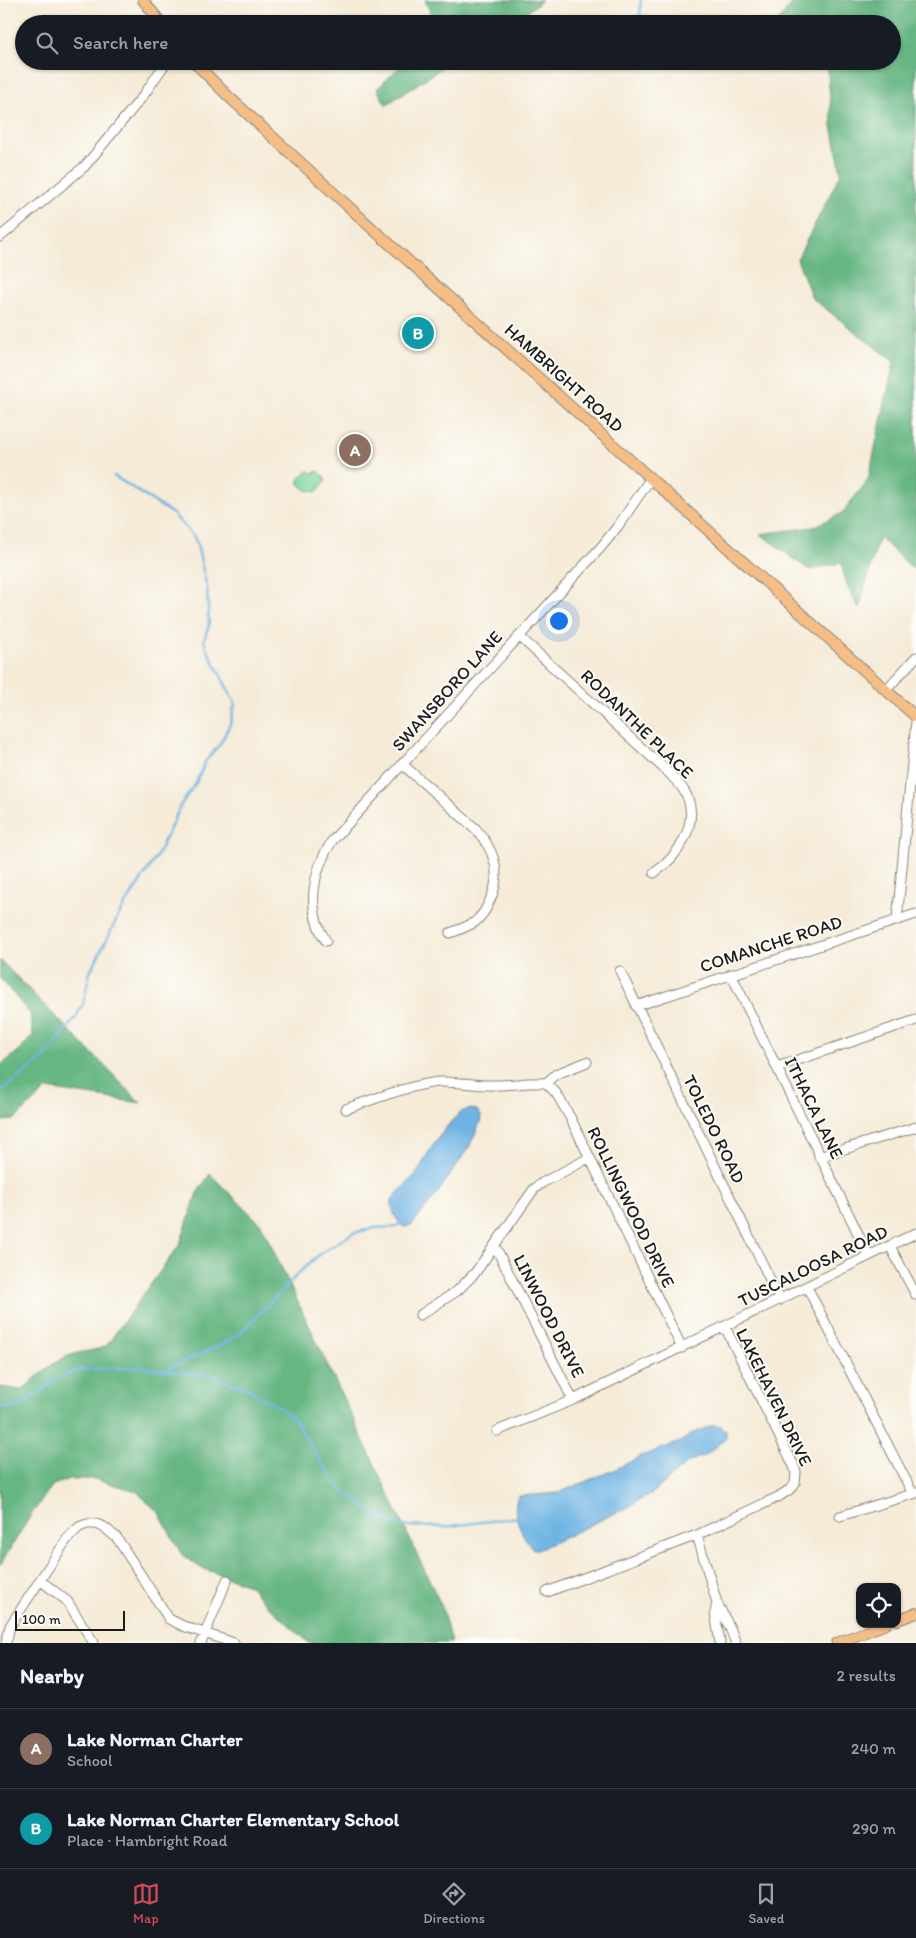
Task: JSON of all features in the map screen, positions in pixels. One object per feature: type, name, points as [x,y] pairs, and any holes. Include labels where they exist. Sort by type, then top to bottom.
[{"type":"main road","points":[[143,0],[155,15]]},
{"type":"main road","name":"HAMBRIGHT ROAD","points":[[202,70],[379,235],[916,717]]},
{"type":"main road","points":[[901,1619],[916,1613]]},
{"type":"main road","points":[[837,1643],[876,1628]]},
{"type":"street","points":[[0,237],[85,166],[143,96],[161,70]]},
{"type":"street","name":"SWANSBORO LANE","points":[[326,941],[318,926],[314,907],[314,883],[321,860],[332,841],[602,546],[651,478]]},
{"type":"street","name":"RODANTHE PLACE","points":[[519,636],[670,774],[684,790],[689,806],[685,837],[675,854],[654,873]]},
{"type":"street","points":[[886,690],[916,657]]},
{"type":"street","points":[[896,920],[916,722]]},
{"type":"street","points":[[402,764],[476,829],[486,842],[494,858],[497,877],[486,908],[476,921],[450,932]]},
{"type":"street","name":"COMANCHE ROAD","points":[[636,1006],[916,914]]},
{"type":"street","name":"TOLEDO ROAD","points":[[620,971],[780,1300]]},
{"type":"street","name":"ITHACA LANE","points":[[731,974],[869,1256]]},
{"type":"street","points":[[776,1067],[916,1020]]},
{"type":"street","points":[[346,1109],[423,1084],[438,1082],[485,1085],[546,1083],[556,1074],[587,1062]]},
{"type":"street","name":"ROLLINGWOOD DRIVE","points":[[546,1083],[556,1093],[682,1348]]},
{"type":"street","points":[[820,1157],[916,1126]]},
{"type":"street","points":[[420,1315],[457,1291],[480,1267],[534,1189],[542,1182],[589,1158]]},
{"type":"street","name":"TUSCALOOSA ROAD","points":[[725,1327],[916,1234]]},
{"type":"street","name":"LINWOOD DRIVE","points":[[495,1246],[573,1400]]},
{"type":"street","points":[[890,1246],[916,1295]]},
{"type":"street","points":[[807,1287],[915,1493],[840,1516]]},
{"type":"street","name":"LAKEHAVEN DRIVE","points":[[497,1430],[573,1400],[725,1327],[793,1464],[797,1479],[787,1493],[697,1535],[547,1592]]},
{"type":"street","points":[[6,1643],[10,1626],[73,1532],[87,1524],[96,1524],[104,1527],[116,1538],[169,1619],[183,1626],[234,1643]]},
{"type":"street","points":[[697,1535],[717,1602],[736,1643]]},
{"type":"street","points":[[40,1580],[67,1601],[94,1643]]},
{"type":"street","points":[[201,1643],[227,1580]]},
{"type":"street","points":[[717,1602],[714,1613],[720,1643]]},
{"type":"green space","points":[[425,0],[542,0],[522,15],[431,15]]},
{"type":"green space","points":[[795,0],[916,0],[916,572],[879,537],[859,609],[847,586],[841,563],[809,570],[760,534],[814,527],[842,513],[868,480],[894,362],[812,298],[797,259],[841,173],[832,125],[828,70],[901,70],[901,15],[783,15]]},
{"type":"green space","points":[[396,70],[438,70],[386,105],[377,89]]},
{"type":"green space","points":[[309,471],[313,473],[318,471],[325,477],[325,482],[316,492],[306,490],[299,484],[299,479]]},
{"type":"green space","points":[[0,960],[141,1103],[47,1089],[14,1120],[0,1121],[0,1066],[21,1049],[33,1035],[30,1014],[0,978]]},
{"type":"green space","points":[[210,1174],[261,1224],[442,1607],[451,1643],[309,1643],[267,1605],[249,1585],[201,1568],[182,1555],[159,1513],[136,1491],[95,1479],[70,1479],[53,1485],[33,1512],[0,1565],[0,1387],[22,1390],[57,1361],[106,1346],[180,1244],[197,1193]]},
{"type":"water","points":[[469,1109],[477,1110],[481,1116],[480,1123],[469,1147],[437,1194],[412,1225],[404,1227],[395,1215],[392,1200],[418,1171],[447,1126],[458,1115]]},
{"type":"water","points":[[713,1425],[722,1426],[726,1430],[726,1437],[708,1454],[688,1462],[654,1492],[628,1507],[540,1549],[533,1549],[525,1538],[516,1517],[515,1509],[518,1496],[558,1493],[618,1468],[641,1456],[680,1442],[693,1433]]},
{"type":"waterway","points":[[640,15],[641,0]]},
{"type":"waterway","points":[[0,1091],[43,1059],[76,1017],[83,1004],[90,972],[121,911],[157,856],[182,803],[196,783],[205,762],[220,744],[231,722],[235,703],[204,640],[209,625],[207,588],[194,537],[173,514],[114,476]]},
{"type":"waterway","points":[[169,1368],[226,1343],[243,1330],[321,1253],[353,1233],[374,1228],[395,1227],[401,1223]]},
{"type":"waterway","points":[[0,1407],[13,1408],[24,1404],[55,1380],[79,1370],[140,1367],[213,1376],[247,1388],[285,1411],[297,1423],[318,1458],[339,1486],[368,1511],[399,1526],[445,1527],[519,1517]]},
{"type":"place","name":"Lake Norman Charter Elementary School","points":[[418,333]]},
{"type":"place","name":"Lake Norman Charter","points":[[355,450]]}]
